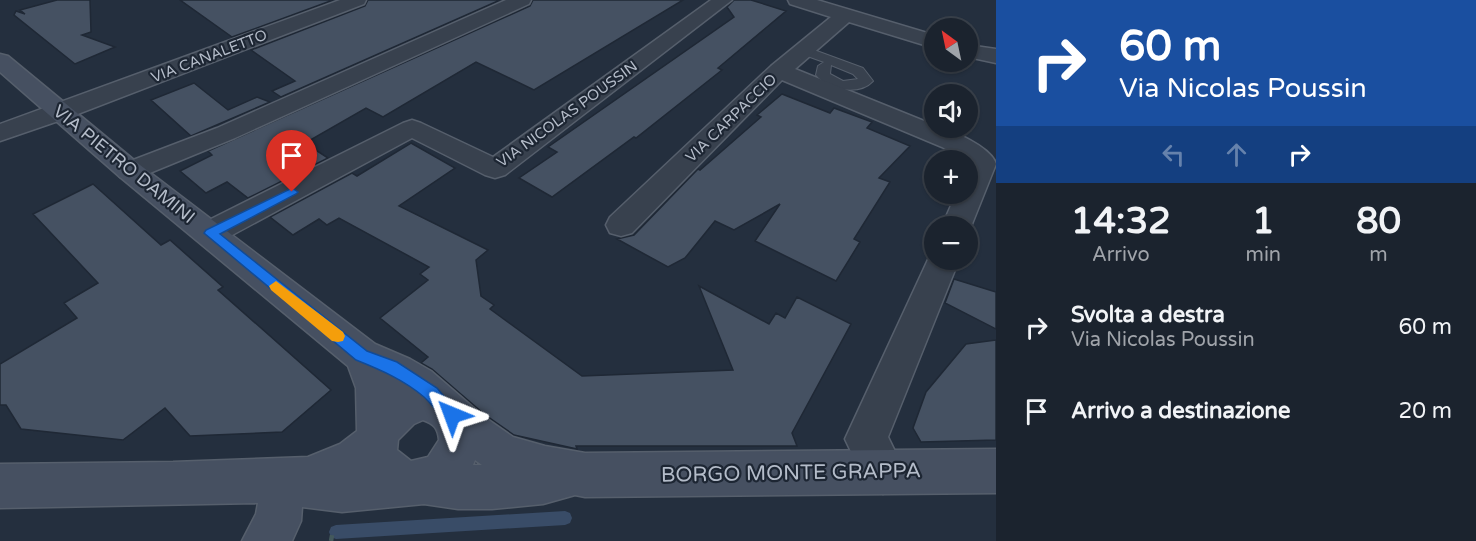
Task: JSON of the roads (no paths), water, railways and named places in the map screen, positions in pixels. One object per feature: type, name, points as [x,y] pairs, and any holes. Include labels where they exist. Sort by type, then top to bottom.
[{"type":"street","name":"VIA CANALETTO","points":[[0,133],[357,0]]},
{"type":"street","points":[[130,171],[226,133],[522,0]]},
{"type":"street","name":"VIA NICOLAS POUSSIN","points":[[210,233],[412,128],[495,169],[723,0]]},
{"type":"street","points":[[797,0],[924,39]]},
{"type":"street","name":"VIA CARPACCIO","points":[[621,225],[779,71],[844,15]]},
{"type":"street","points":[[978,53],[994,56]]},
{"type":"street","name":"VIA PIETRO DAMINI","points":[[0,62],[130,171],[362,356],[392,367],[414,380],[431,393],[448,412]]},
{"type":"street","points":[[779,71],[951,141],[978,157],[983,162],[961,216]]},
{"type":"street","points":[[883,472],[866,440],[939,270]]},
{"type":"street","name":"VIA PIETRO DAMINI","points":[[362,356],[376,388],[378,438]]},
{"type":"street","name":"BORGO MONTE GRAPPA","points":[[585,475],[529,465],[512,459],[433,403],[423,402],[404,406],[384,423],[378,438],[378,458],[384,469],[394,477],[445,486],[491,488],[585,475],[996,471]]},
{"type":"street","name":"BORGO MONTE GRAPPA","points":[[283,479],[320,489],[344,491],[418,483],[445,472],[458,455],[461,436],[448,412]]},
{"type":"street","name":"BORGO MONTE GRAPPA","points":[[0,486],[173,484],[308,479],[355,459],[378,438]]},
{"type":"street","points":[[266,541],[278,521],[283,479]]},
{"type":"lane","points":[[803,50],[858,71],[866,81],[858,85],[836,83],[824,75],[825,66]]},
{"type":"waterway","points":[[336,532],[565,518]]}]
